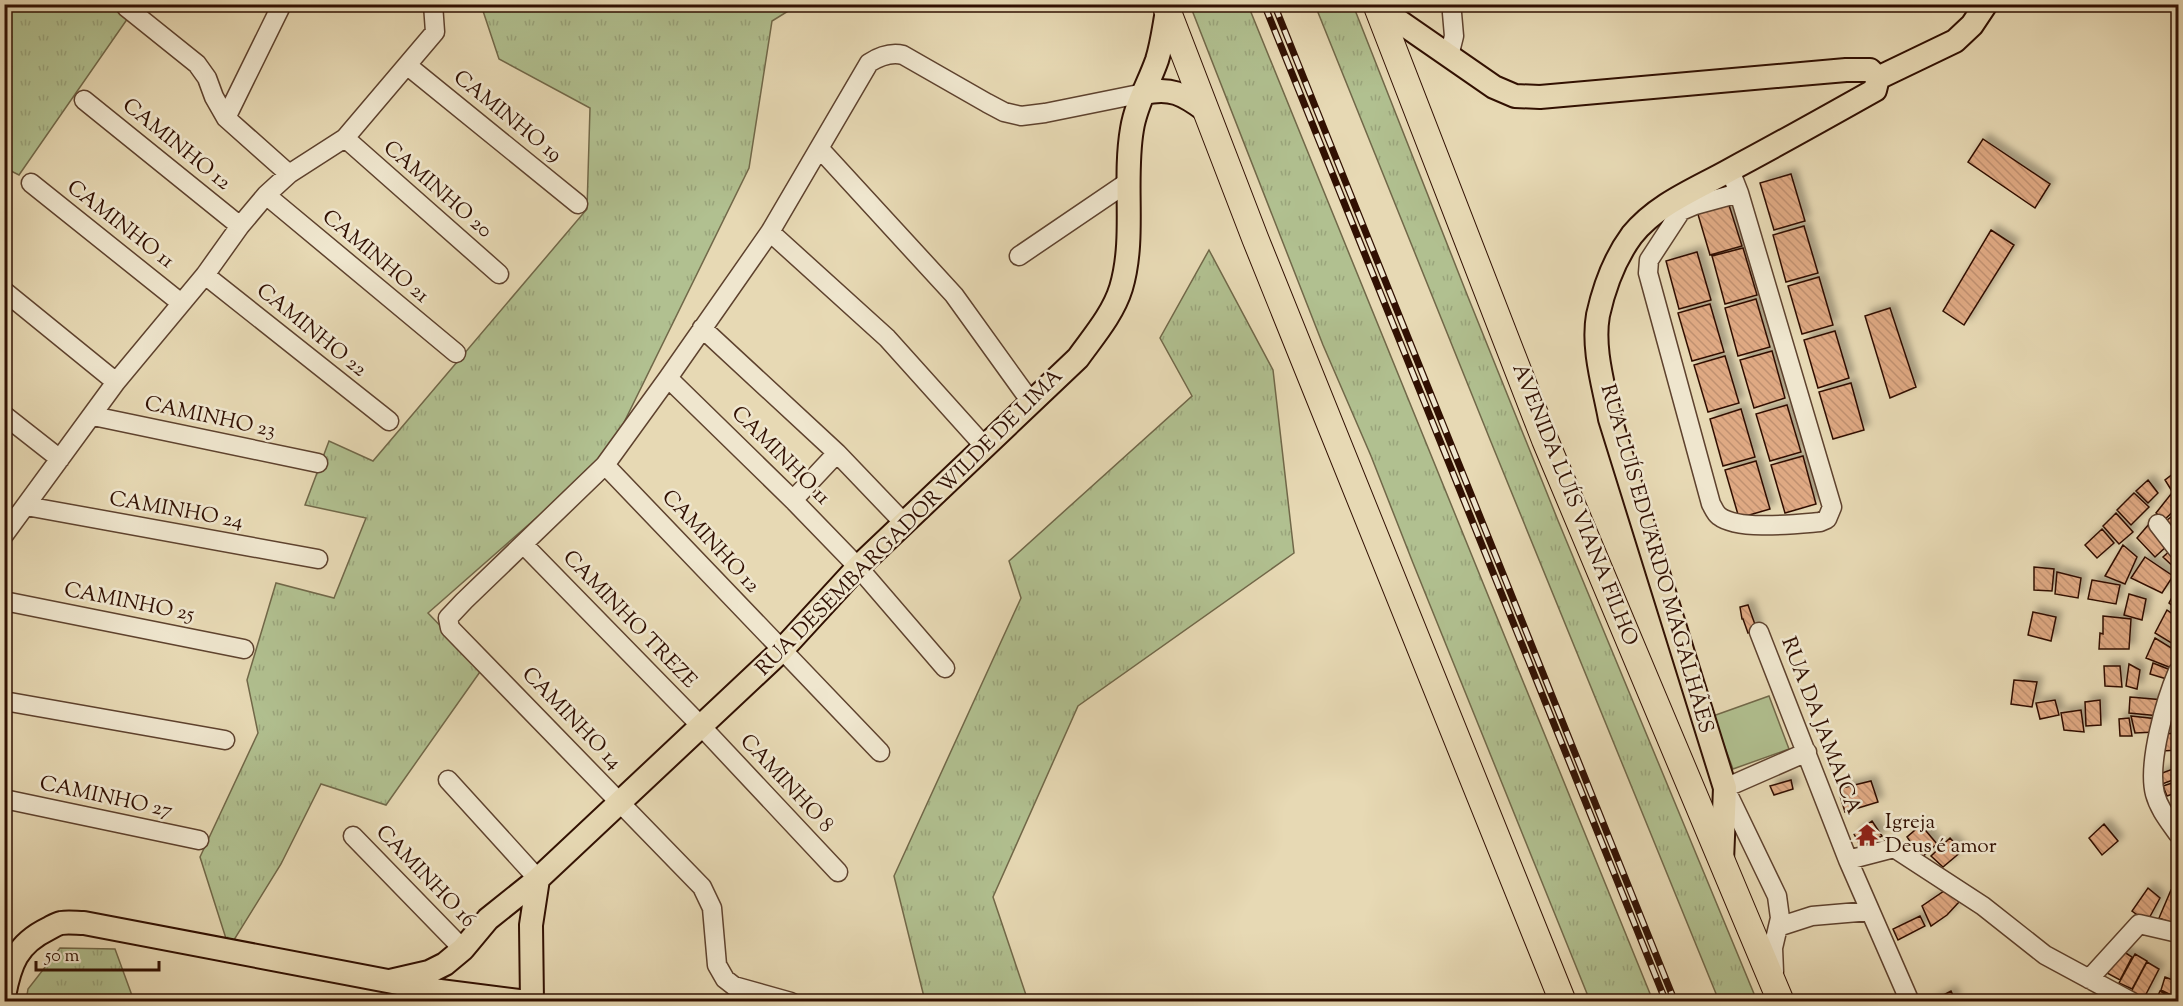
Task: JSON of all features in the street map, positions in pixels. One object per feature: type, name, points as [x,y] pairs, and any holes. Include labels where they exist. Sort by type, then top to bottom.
[{"type":"highway","name":"AVENIDA LUÍS VIANA FILHO","points":[[1377,5],[1545,440],[1778,994]]},
{"type":"highway","points":[[1166,8],[1264,260],[1563,1002]]},
{"type":"main road","name":"RUA LUÍS EDUARDO MAGALHÃES","points":[[1722,861],[1725,788],[1610,419],[1597,339],[1598,316],[1603,295],[1620,254],[1633,235],[1662,207],[1875,90],[1878,78],[1955,41],[1972,25],[1986,4]]},
{"type":"main road","points":[[1377,5],[1494,87],[1515,96],[1540,97],[1846,70],[1870,70],[1878,78]]},
{"type":"main road","name":"RUA DESEMBARGADOR WILDE DE LIMA","points":[[390,981],[422,975],[445,964],[464,949],[494,914],[538,879],[782,651],[858,567],[1078,358],[1104,322],[1121,289],[1127,251],[1128,182],[1132,130],[1136,112],[1157,58],[1166,8]]},
{"type":"main road","points":[[1143,93],[1170,90],[1188,98],[1205,110]]},
{"type":"main road","points":[[532,1002],[531,925],[538,879]]},
{"type":"main road","points":[[494,914],[512,913],[531,925]]},
{"type":"main road","name":"RUA DESEMBARGADOR WILDE DE LIMA","points":[[4,996],[11,966],[24,945],[35,935],[61,923],[84,923],[390,981],[441,996],[527,1002]]},
{"type":"main road","points":[[441,996],[445,964]]},
{"type":"street","points":[[226,118],[282,4]]},
{"type":"street","points":[[4,535],[116,382],[205,275],[240,225],[266,195],[289,174],[345,138],[408,66],[435,32],[433,4]]},
{"type":"street","points":[[126,7],[203,70],[219,108],[226,118],[289,174]]},
{"type":"street","points":[[1449,56],[1454,14]]},
{"type":"street","points":[[524,545],[605,465],[668,378],[770,232],[869,63],[895,53],[903,55],[1005,112],[1021,116],[1143,93]]},
{"type":"street","name":"CAMINHO 19","points":[[408,66],[578,204]]},
{"type":"street","name":"CAMINHO 12","points":[[84,100],[240,225]]},
{"type":"street","name":"CAMINHO 20","points":[[345,138],[499,274]]},
{"type":"street","points":[[820,149],[939,276],[1031,402]]},
{"type":"street","points":[[1730,170],[1739,193],[1832,507],[1827,519],[1820,522],[1764,526],[1730,520],[1719,516],[1715,511],[1711,504],[1648,273],[1649,260],[1681,211],[1739,193]]},
{"type":"street","points":[[1019,255],[1128,182]]},
{"type":"street","name":"CAMINHO 11","points":[[31,183],[181,303]]},
{"type":"street","name":"CAMINHO 21","points":[[266,195],[456,353]]},
{"type":"street","points":[[770,232],[887,338],[985,447]]},
{"type":"street","name":"CAMINHO 22","points":[[205,275],[389,421]]},
{"type":"street","points":[[4,291],[116,382]]},
{"type":"street","points":[[702,328],[837,453],[904,523]]},
{"type":"street","name":"CAMINHO 11","points":[[668,378],[858,567],[945,668]]},
{"type":"street","points":[[4,415],[60,459]]},
{"type":"street","name":"CAMINHO 23","points":[[93,416],[318,463]]},
{"type":"street","points":[[793,500],[837,453]]},
{"type":"street","name":"CAMINHO 12","points":[[605,465],[880,752]]},
{"type":"street","name":"CAMINHO 24","points":[[26,506],[318,559]]},
{"type":"street","points":[[2158,524],[2178,550]]},
{"type":"street","name":"CAMINHO 14","points":[[524,545],[448,618],[450,628],[702,887],[712,908],[717,965],[725,979],[734,986],[791,1002]]},
{"type":"street","name":"CAMINHO TREZE","points":[[524,545],[701,726]]},
{"type":"street","name":"CAMINHO 25","points":[[4,601],[244,649]]},
{"type":"street","name":"RUA DA JAMAICA","points":[[1759,632],[1848,860],[1910,1002]]},
{"type":"street","points":[[2178,671],[2164,712],[2153,777],[2155,794],[2165,816],[2178,834]]},
{"type":"street","points":[[4,701],[225,740]]},
{"type":"street","name":"CAMINHO 8","points":[[701,726],[838,872]]},
{"type":"street","points":[[1778,994],[1773,948],[1780,918],[1777,896],[1725,788],[1807,752]]},
{"type":"street","points":[[448,780],[538,879]]},
{"type":"street","name":"CAMINHO 27","points":[[4,799],[199,840]]},
{"type":"street","name":"CAMINHO 16","points":[[353,836],[464,949]]},
{"type":"street","points":[[1848,860],[1894,848],[1983,906],[2045,955],[2132,1002]]},
{"type":"street","points":[[1778,927],[1812,916],[1870,910]]},
{"type":"street","points":[[2089,979],[2139,924],[2178,933]]},
{"type":"green space","points":[[4,5],[137,5],[19,175],[5,168]]},
{"type":"green space","points":[[481,5],[798,5],[772,21],[749,168],[608,455],[428,613],[482,669],[386,805],[321,784],[281,864],[229,948],[200,857],[258,733],[247,680],[276,583],[334,598],[366,518],[305,505],[329,441],[373,461],[587,209],[590,108],[499,59]]},
{"type":"green space","points":[[1190,5],[1248,5],[1653,1001],[1590,1001],[1371,456],[1323,345]]},
{"type":"green space","points":[[1315,5],[1353,5],[1559,523],[1757,1001],[1719,1001]]},
{"type":"green space","points":[[1209,250],[1273,370],[1294,553],[1078,706],[993,897],[1028,1001],[925,1001],[894,876],[1021,598],[1009,561],[1192,396],[1160,338]]},
{"type":"green space","points":[[1769,696],[1789,749],[1733,769],[1713,716]]},
{"type":"green space","points":[[60,948],[115,949],[134,1001],[26,1001],[28,989]]},
{"type":"building","points":[[1983,139],[2050,184],[2035,208],[1968,162]]},
{"type":"building","points":[[1791,174],[1805,221],[1774,230],[1760,183]]},
{"type":"building","points":[[1728,202],[1742,246],[1710,255],[1697,211]]},
{"type":"building","points":[[1804,226],[1818,273],[1786,282],[1773,235]]},
{"type":"building","points":[[1991,230],[2014,245],[1964,325],[1943,311]]},
{"type":"building","points":[[1743,248],[1757,295],[1725,304],[1712,256]]},
{"type":"building","points":[[1697,252],[1711,300],[1679,309],[1666,261]]},
{"type":"building","points":[[1819,277],[1833,325],[1802,334],[1788,286]]},
{"type":"building","points":[[1756,299],[1770,347],[1738,356],[1725,308]]},
{"type":"building","points":[[1710,304],[1724,352],[1692,361],[1678,313]]},
{"type":"building","points":[[1890,308],[1916,387],[1890,398],[1865,316]]},
{"type":"building","points":[[1835,331],[1849,378],[1818,388],[1804,340]]},
{"type":"building","points":[[1772,351],[1785,398],[1754,408],[1740,360]]},
{"type":"building","points":[[1725,356],[1739,403],[1708,412],[1694,365]]},
{"type":"building","points":[[1851,383],[1864,430],[1833,439],[1819,392]]},
{"type":"building","points":[[1787,405],[1801,452],[1770,461],[1756,414]]},
{"type":"building","points":[[1741,409],[1755,457],[1723,466],[1710,419]]},
{"type":"building","points":[[1803,456],[1816,504],[1785,513],[1771,465]]},
{"type":"building","points":[[1756,461],[1770,509],[1739,518],[1725,470]]},
{"type":"building","points":[[2178,470],[2178,501],[2165,480]]},
{"type":"building","points":[[2148,480],[2158,493],[2148,503],[2136,491]]},
{"type":"building","points":[[2134,493],[2149,507],[2131,525],[2117,510]]},
{"type":"building","points":[[2171,494],[2178,507],[2164,520],[2156,513]]},
{"type":"building","points":[[2178,512],[2178,528],[2173,534],[2163,523]]},
{"type":"building","points":[[2116,513],[2133,532],[2119,544],[2103,526]]},
{"type":"building","points":[[2150,523],[2168,545],[2155,557],[2137,538]]},
{"type":"building","points":[[2102,529],[2114,543],[2097,558],[2085,545]]},
{"type":"building","points":[[2123,545],[2137,557],[2125,584],[2105,576]]},
{"type":"building","points":[[2173,548],[2178,554],[2177,570],[2163,557]]},
{"type":"building","points":[[2145,557],[2173,576],[2162,593],[2131,578]]},
{"type":"building","points":[[2034,567],[2054,569],[2052,591],[2034,590]]},
{"type":"building","points":[[2057,572],[2081,578],[2078,598],[2055,594]]},
{"type":"building","points":[[2092,580],[2120,585],[2116,604],[2088,599]]},
{"type":"building","points":[[2178,586],[2178,610],[2169,603]]},
{"type":"building","points":[[2129,594],[2146,599],[2142,620],[2124,615]]},
{"type":"building","points":[[1748,605],[1757,630],[1748,633],[1740,607]]},
{"type":"building","points":[[2167,610],[2178,618],[2178,647],[2155,633]]},
{"type":"building","points":[[2033,612],[2056,617],[2051,641],[2028,635]]},
{"type":"building","points":[[2103,616],[2131,619],[2129,649],[2099,649],[2100,633],[2103,634]]},
{"type":"building","points":[[2155,638],[2178,652],[2174,669],[2146,658]]},
{"type":"building","points":[[2153,663],[2173,671],[2170,680],[2150,674]]},
{"type":"building","points":[[2129,664],[2140,670],[2137,689],[2126,686]]},
{"type":"building","points":[[2104,666],[2120,666],[2122,687],[2105,686]]},
{"type":"building","points":[[2014,680],[2037,682],[2032,707],[2011,704]]},
{"type":"building","points":[[2130,697],[2164,700],[2160,716],[2129,713]]},
{"type":"building","points":[[2055,700],[2059,715],[2040,719],[2036,703]]},
{"type":"building","points":[[2100,700],[2101,725],[2086,726],[2085,702]]},
{"type":"building","points":[[2081,710],[2084,732],[2064,730],[2061,713]]},
{"type":"building","points":[[2131,716],[2158,719],[2155,732],[2135,733]]},
{"type":"building","points":[[2129,718],[2132,736],[2120,736],[2119,719]]},
{"type":"building","points":[[2178,733],[2178,750],[2162,751],[2163,734]]},
{"type":"building","points":[[2178,767],[2178,778],[2157,786],[2157,775]]},
{"type":"building","points":[[1791,780],[1793,789],[1774,795],[1770,786]]},
{"type":"building","points":[[1871,781],[1878,802],[1845,812],[1838,789]]},
{"type":"building","points":[[2178,781],[2178,792],[2167,796],[2163,786]]},
{"type":"building","points":[[1872,821],[1882,836],[1861,847],[1854,834]]},
{"type":"building","points":[[2104,824],[2118,841],[2102,855],[2089,838]]},
{"type":"building","points":[[1921,825],[1937,844],[1921,858],[1907,837]]},
{"type":"building","points":[[1950,838],[1962,851],[1943,867],[1931,856]]},
{"type":"building","points":[[2148,888],[2160,898],[2147,922],[2132,911]]},
{"type":"building","points":[[1947,889],[1959,902],[1947,915],[1931,926],[1922,906]]},
{"type":"building","points":[[2171,890],[2178,893],[2177,925],[2159,918]]},
{"type":"building","points":[[1920,916],[1925,926],[1898,940],[1893,929]]},
{"type":"building","points":[[2121,950],[2132,957],[2120,980],[2107,973]]},
{"type":"building","points":[[2135,954],[2147,961],[2132,989],[2119,983]]},
{"type":"building","points":[[2147,962],[2159,969],[2144,998],[2131,992]]},
{"type":"building","points":[[2165,977],[2178,982],[2173,996],[2161,990]]},
{"type":"building","points":[[1951,991],[1956,1002],[1930,1002]]},
{"type":"building","points":[[2160,991],[2172,998],[2175,991],[2178,992],[2178,1002],[2155,1002]]},
{"type":"railway","points":[[1264,4],[1666,1002]]},
{"type":"railway","points":[[1274,4],[1675,1002]]},
{"type":"place","name":"Igreja Deus é amor","points":[[1867,835]]}]
